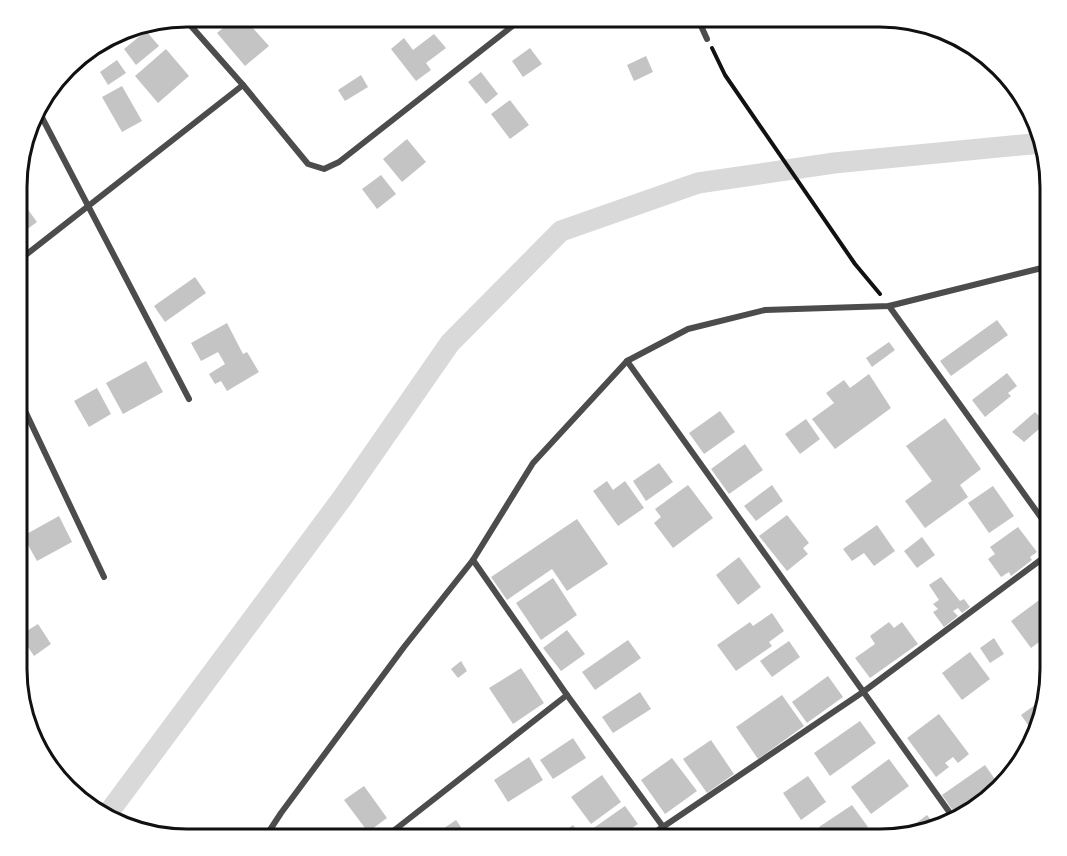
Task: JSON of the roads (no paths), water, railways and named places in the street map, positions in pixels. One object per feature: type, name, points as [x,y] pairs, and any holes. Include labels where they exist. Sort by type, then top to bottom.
[{"type":"street","points":[[192,27],[308,164],[324,169],[339,162],[511,27]]},
{"type":"street","points":[[702,27],[707,39]]},
{"type":"street","points":[[27,254],[243,86]]},
{"type":"street","points":[[43,119],[189,399]]},
{"type":"street","points":[[271,829],[404,647],[473,560],[533,463],[627,360],[688,329],[765,310],[889,306],[1040,268]]},
{"type":"street","points":[[889,306],[1040,516]]},
{"type":"street","points":[[627,360],[950,813]]},
{"type":"street","points":[[27,415],[104,577]]},
{"type":"street","points":[[473,560],[567,695],[665,829]]},
{"type":"street","points":[[659,829],[863,692],[1040,560]]},
{"type":"street","points":[[396,829],[567,695]]},
{"type":"waterway","points":[[111,810],[343,497],[450,343],[561,231],[698,183],[834,163],[1033,144]]}]
